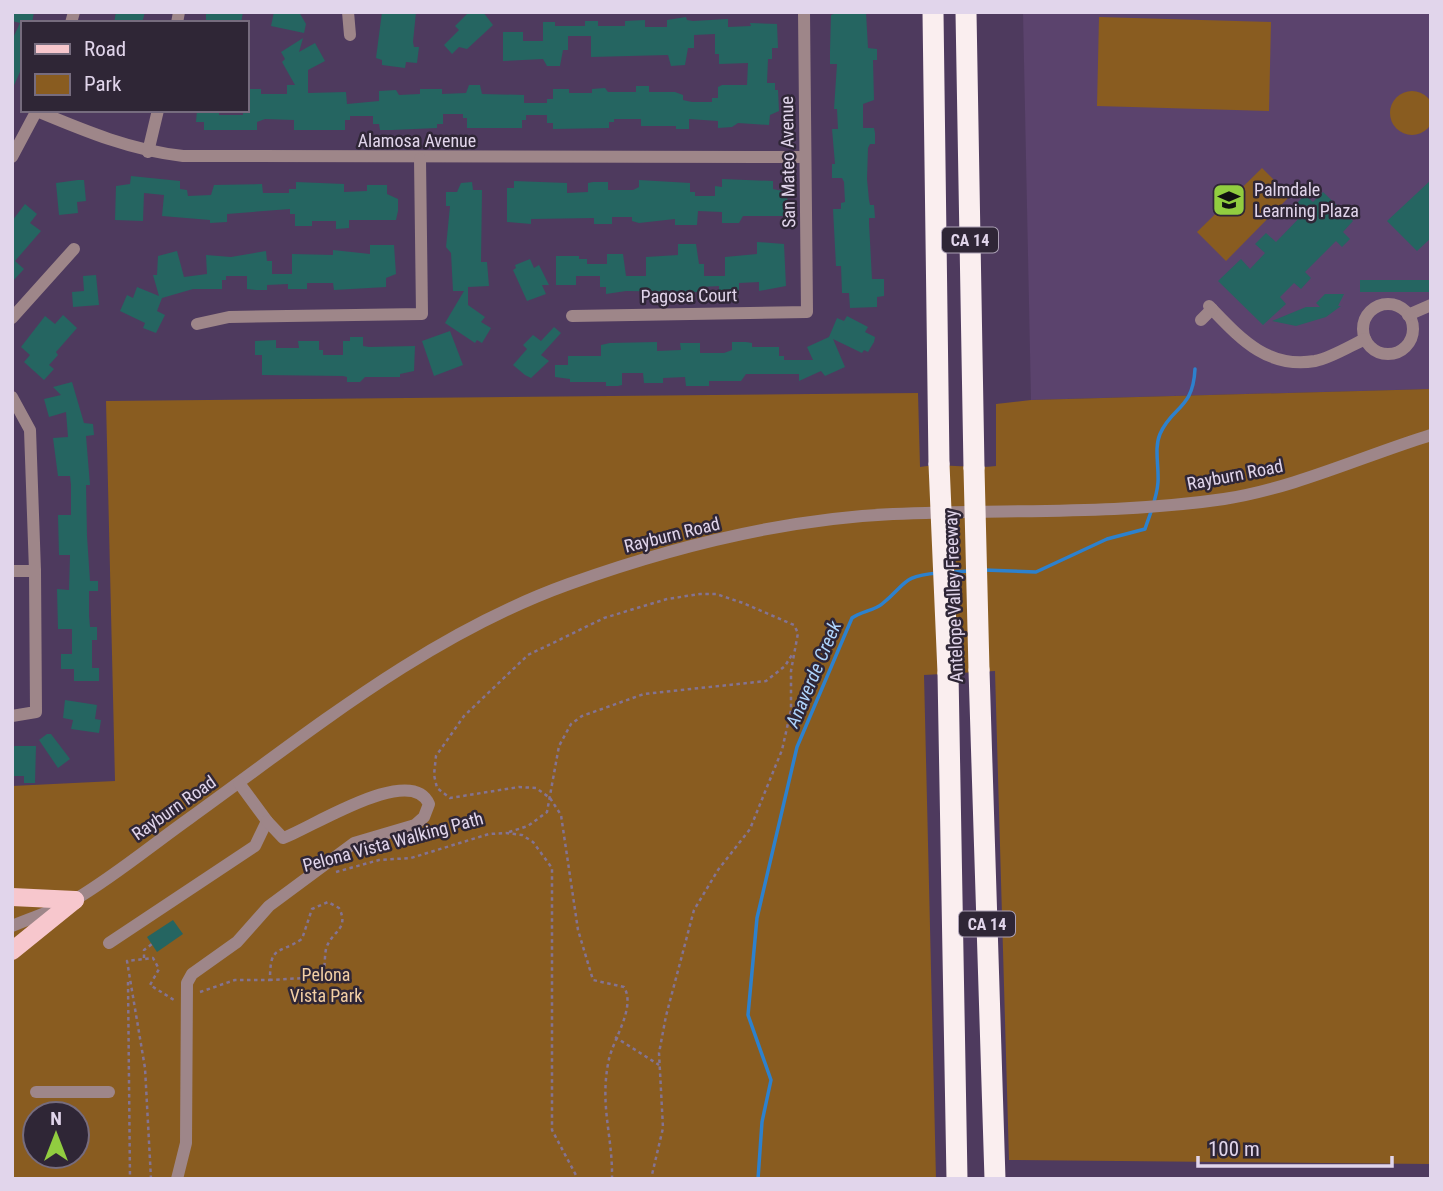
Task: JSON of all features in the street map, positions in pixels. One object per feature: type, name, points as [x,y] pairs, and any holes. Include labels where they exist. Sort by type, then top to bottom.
[{"type":"highway","name":"Antelope Valley Freeway","points":[[933,12],[939,464],[948,673],[957,1179]]},
{"type":"highway","name":"Antelope Valley Freeway","points":[[967,12],[974,468],[995,1179]]},
{"type":"main road","points":[[12,897],[75,900]]},
{"type":"main road","points":[[12,951],[75,900]]},
{"type":"street","points":[[348,12],[350,34]]},
{"type":"street","name":"San Mateo Avenue","points":[[804,12],[807,312]]},
{"type":"street","points":[[12,157],[36,112]]},
{"type":"street","name":"Alamosa Avenue","points":[[41,112],[88,133],[148,152],[261,159],[805,157]]},
{"type":"street","points":[[148,152],[158,112]]},
{"type":"street","points":[[197,324],[229,317],[422,314],[420,159]]},
{"type":"street","points":[[12,318],[74,249]]},
{"type":"street","points":[[1391,305],[1408,315],[1412,335],[1404,348],[1397,352],[1382,354],[1365,339],[1364,322],[1374,309],[1391,305]]},
{"type":"street","points":[[1408,315],[1431,305]]},
{"type":"street","points":[[1201,320],[1210,308],[1249,347],[1281,360],[1316,361],[1365,339]]},
{"type":"street","name":"Pagosa Court","points":[[572,316],[807,312]]},
{"type":"street","points":[[12,397],[30,430],[36,712],[12,716]]},
{"type":"street","name":"Rayburn Road","points":[[12,926],[75,900],[371,685],[433,648],[510,608],[566,584],[695,545],[824,521],[890,514],[1153,506],[1226,499],[1280,486],[1431,435]]},
{"type":"street","points":[[12,571],[35,571]]},
{"type":"street","points":[[239,783],[283,838],[340,808],[374,797],[414,791],[426,797],[428,811],[421,821],[354,843],[305,881]]},
{"type":"street","points":[[109,943],[255,846],[267,821]]},
{"type":"street","name":"Pelona Vista Walking Path","points":[[177,1179],[186,1143],[187,983],[192,974],[215,960],[269,906],[305,881]]},
{"type":"street","points":[[36,1092],[109,1092]]},
{"type":"path","points":[[612,1179],[604,1091],[615,1037],[629,1004],[628,994],[624,987],[593,980],[578,930],[561,816],[550,798],[537,788],[519,787],[450,798],[437,788],[434,775],[436,757],[464,716],[528,655],[604,618],[667,599],[716,594],[762,613],[782,617],[794,625],[798,633],[790,688],[791,710],[782,750],[750,829],[718,870],[694,910],[666,1016],[660,1065],[663,1128],[651,1179]]},
{"type":"path","points":[[506,833],[528,826],[544,816],[559,746],[571,724],[582,716],[644,694],[766,681],[785,666],[795,650]]},
{"type":"path","name":"Pelona Vista Walking Path","points":[[305,881],[379,860],[411,858],[489,834],[522,835],[533,842],[552,868],[552,1130],[578,1179]]},
{"type":"path","points":[[187,996],[235,980],[270,980],[321,977],[328,944],[342,929],[343,919],[339,908],[328,902],[312,909],[302,939],[279,948],[272,956],[270,980]]},
{"type":"path","points":[[144,958],[144,950],[152,944]]},
{"type":"path","points":[[130,1179],[127,961],[153,958],[159,969],[150,985],[165,995]]},
{"type":"path","points":[[128,975],[145,1068],[151,1179]]},
{"type":"path","points":[[615,1037],[655,1065],[660,1065]]},
{"type":"shaded area","name":"Palmdale Learning Plaza","points":[[1023,12],[1431,12],[1431,389],[1031,400]]},
{"type":"green space","points":[[1099,17],[1271,22],[1269,111],[1097,106]]},
{"type":"green space","points":[[1412,91],[1421,92],[1428,97],[1433,104],[1433,122],[1428,129],[1421,134],[1412,135],[1403,134],[1396,129],[1391,122],[1390,113],[1391,104],[1396,97],[1403,92]]},
{"type":"green space","points":[[1262,168],[1290,196],[1226,261],[1197,232]]},
{"type":"green space","name":"Pelona Vista Park","points":[[1431,389],[1431,1164],[1009,1160],[995,671],[924,675],[936,1179],[12,1179],[12,786],[115,781],[106,401],[918,393],[920,467],[996,466],[996,404],[1031,400]]},
{"type":"building","points":[[12,12],[34,12],[32,21],[21,21],[21,70],[12,90],[12,40],[20,23],[12,21]]},
{"type":"building","points":[[116,12],[145,12],[143,21],[114,21]]},
{"type":"building","points":[[206,12],[243,12],[241,21],[206,21]]},
{"type":"building","points":[[274,12],[299,12],[306,24],[304,33],[271,26]]},
{"type":"building","points":[[382,12],[416,12],[413,42],[414,47],[419,47],[417,63],[406,62],[405,68],[382,65],[382,60],[376,58]]},
{"type":"building","points":[[469,12],[483,12],[493,25],[467,49],[459,47],[452,54],[444,45],[459,30],[455,26]]},
{"type":"building","points":[[839,12],[866,12],[868,48],[877,49],[877,60],[873,60],[874,100],[863,104],[863,128],[874,128],[875,133],[875,144],[870,144],[868,148],[867,179],[870,205],[874,205],[875,218],[869,218],[872,279],[884,279],[884,296],[877,297],[877,307],[850,308],[849,293],[842,293],[841,266],[836,266],[833,209],[841,209],[841,203],[845,202],[842,178],[832,178],[832,164],[835,164],[832,129],[838,129],[837,109],[834,109],[837,64],[830,64],[830,51],[831,15]]},
{"type":"building","points":[[686,17],[687,20],[693,21],[728,19],[728,27],[751,26],[750,23],[777,24],[778,48],[772,48],[772,59],[768,59],[767,83],[775,83],[775,90],[778,90],[779,111],[770,115],[769,125],[738,123],[732,127],[718,128],[718,121],[689,119],[689,129],[676,129],[676,126],[641,126],[641,119],[614,119],[614,122],[609,122],[609,128],[553,129],[553,123],[547,123],[547,115],[526,115],[526,120],[522,120],[522,128],[467,128],[467,118],[463,118],[463,114],[443,114],[443,124],[437,124],[437,128],[392,130],[380,130],[379,124],[373,124],[373,116],[350,116],[350,120],[345,120],[345,130],[294,130],[294,120],[265,119],[257,122],[257,130],[204,130],[204,122],[196,122],[197,112],[243,115],[243,112],[248,112],[248,89],[261,89],[261,94],[287,94],[287,85],[295,85],[282,62],[285,59],[281,52],[303,38],[299,52],[315,43],[325,61],[308,70],[308,93],[346,92],[347,104],[379,101],[379,91],[396,90],[399,95],[420,94],[420,89],[442,89],[442,94],[466,93],[469,85],[480,85],[482,94],[524,95],[524,103],[547,103],[547,99],[553,99],[553,89],[569,89],[569,93],[592,93],[592,89],[605,88],[608,92],[636,92],[636,86],[649,86],[649,92],[675,92],[683,95],[683,100],[692,102],[712,102],[712,98],[718,98],[718,87],[722,85],[747,85],[748,63],[719,64],[719,54],[715,54],[715,34],[694,35],[694,48],[688,48],[685,65],[671,66],[668,55],[591,57],[591,36],[568,36],[568,50],[563,50],[560,66],[547,66],[543,59],[503,61],[503,32],[523,32],[523,41],[543,41],[543,22],[555,22],[555,26],[585,26],[585,21],[598,21],[598,26],[625,26],[625,21],[645,20],[645,27],[667,27],[667,20]]},
{"type":"building","points":[[131,176],[180,181],[180,189],[187,190],[188,196],[211,195],[214,185],[262,184],[263,193],[289,193],[289,189],[296,189],[296,182],[344,184],[344,192],[367,191],[367,185],[387,185],[387,194],[398,199],[398,211],[396,220],[349,220],[349,228],[336,229],[336,221],[312,221],[312,226],[295,226],[295,214],[290,214],[290,209],[227,214],[227,222],[210,223],[210,220],[162,216],[164,195],[144,193],[143,221],[115,220],[116,186],[130,184]]},
{"type":"building","points":[[722,179],[773,181],[773,189],[787,192],[788,216],[743,216],[739,223],[722,223],[722,212],[698,211],[697,225],[675,225],[675,219],[639,223],[632,221],[632,217],[612,217],[612,224],[594,224],[594,218],[531,219],[531,224],[507,222],[507,188],[514,188],[514,181],[567,183],[567,193],[588,192],[588,183],[593,182],[608,182],[608,190],[633,190],[639,187],[639,180],[690,183],[690,192],[695,192],[695,196],[715,196],[715,186],[722,187]]},
{"type":"building","points":[[84,180],[86,201],[77,202],[78,213],[59,215],[56,183]]},
{"type":"building","points":[[1431,180],[1431,238],[1417,251],[1387,221]]},
{"type":"building","points":[[472,182],[473,190],[482,190],[481,262],[487,262],[489,286],[468,287],[468,305],[485,317],[481,322],[491,328],[482,343],[477,340],[475,343],[445,323],[464,291],[453,291],[451,253],[446,247],[450,206],[446,206],[446,192],[457,192],[461,183]]},
{"type":"building","points":[[1323,192],[1353,221],[1343,232],[1350,239],[1342,247],[1336,241],[1305,272],[1311,278],[1301,289],[1294,283],[1280,297],[1286,304],[1263,325],[1218,281],[1241,259],[1250,269],[1265,253],[1255,244],[1266,233],[1276,242],[1306,211],[1297,203],[1305,195],[1313,202]]},
{"type":"building","points":[[25,204],[37,214],[30,223],[41,231],[15,261],[24,269],[12,282],[12,221]]},
{"type":"building","points":[[757,242],[784,244],[786,286],[759,291],[759,282],[739,283],[739,291],[719,291],[719,286],[700,287],[698,292],[626,291],[606,294],[606,287],[600,287],[600,276],[576,276],[576,285],[556,285],[556,256],[579,256],[579,259],[587,259],[587,264],[607,264],[607,254],[623,254],[626,276],[646,276],[646,257],[678,255],[678,244],[696,244],[699,264],[704,264],[704,276],[725,276],[725,257],[757,254]]},
{"type":"building","points":[[370,245],[394,245],[396,274],[386,278],[386,287],[334,290],[333,283],[307,283],[307,289],[288,289],[288,284],[267,285],[267,290],[256,290],[247,289],[247,276],[226,276],[226,280],[222,280],[222,289],[193,289],[162,298],[157,311],[165,315],[156,333],[143,328],[145,323],[120,311],[127,295],[133,298],[137,287],[159,296],[153,275],[157,275],[158,256],[177,251],[184,277],[207,274],[206,255],[231,257],[266,251],[267,261],[272,261],[272,274],[292,274],[292,254],[333,255],[333,250],[370,254]]},
{"type":"building","points":[[530,259],[534,268],[539,265],[549,285],[542,285],[546,294],[527,301],[513,270],[515,265]]},
{"type":"building","points":[[96,275],[99,305],[73,307],[72,292],[84,291],[83,276]]},
{"type":"building","points":[[1360,280],[1431,280],[1431,292],[1360,292]]},
{"type":"building","points":[[1325,294],[1344,294],[1338,306],[1341,306],[1326,317],[1296,326],[1272,321],[1306,307],[1320,307],[1316,303]]},
{"type":"building","points":[[63,315],[77,328],[56,352],[58,355],[49,365],[54,369],[44,380],[24,362],[30,355],[21,347],[45,316],[55,324]]},
{"type":"building","points":[[847,316],[868,327],[865,332],[875,337],[874,342],[868,352],[864,350],[862,353],[833,339],[845,367],[825,376],[821,371],[799,381],[799,374],[746,374],[741,381],[709,381],[709,386],[686,386],[685,377],[663,378],[663,383],[644,383],[643,373],[622,373],[622,385],[618,386],[606,386],[606,382],[570,382],[570,379],[555,377],[555,365],[568,365],[568,356],[601,356],[601,345],[610,343],[657,342],[657,351],[681,350],[680,343],[700,343],[700,353],[724,353],[732,350],[732,342],[746,342],[752,343],[752,347],[779,347],[779,356],[784,356],[784,360],[813,360],[807,347],[829,337],[837,318],[844,321]]},
{"type":"building","points":[[554,327],[561,333],[541,355],[549,361],[531,378],[525,375],[513,365],[527,349],[523,345],[533,335],[541,341]]},
{"type":"building","points":[[450,331],[463,365],[434,376],[422,341]]},
{"type":"building","points":[[350,337],[363,337],[363,346],[369,347],[415,346],[414,371],[400,374],[400,377],[365,377],[360,382],[347,382],[347,377],[343,376],[262,375],[262,355],[255,355],[255,341],[276,340],[276,348],[299,348],[298,341],[319,341],[319,350],[323,350],[323,355],[343,355],[343,341],[350,341]]},
{"type":"building","points":[[72,382],[84,423],[93,424],[94,435],[86,436],[90,485],[86,485],[87,536],[90,581],[98,581],[98,591],[89,591],[89,615],[90,627],[97,627],[97,640],[92,640],[92,668],[99,668],[99,681],[74,681],[74,669],[61,669],[61,654],[72,654],[72,629],[58,629],[57,589],[69,590],[70,555],[59,555],[58,515],[71,515],[71,485],[70,476],[58,476],[53,438],[68,437],[66,412],[49,417],[44,399],[61,395],[53,387]]},
{"type":"building","points":[[65,700],[97,705],[95,719],[101,720],[99,733],[71,729],[73,720],[63,718]]},
{"type":"building","points":[[51,734],[70,759],[58,768],[39,740]]},
{"type":"building","points":[[36,746],[35,783],[24,783],[24,776],[12,776],[12,747]]},
{"type":"building","points":[[173,920],[183,934],[157,952],[147,937]]},
{"type":"waterway","name":"Anaverde Creek","points":[[984,570],[1036,572],[1107,539],[1145,529],[1157,488],[1158,439],[1165,425],[1190,393],[1195,369]]},
{"type":"waterway","name":"Anaverde Creek","points":[[953,572],[969,571]]},
{"type":"waterway","name":"Anaverde Creek","points":[[758,1179],[762,1122],[771,1080],[748,1015],[757,918],[797,747],[852,618],[879,606],[911,579],[938,573]]},
{"type":"place","name":"Palmdale Learning Plaza","points":[[1229,200]]}]
